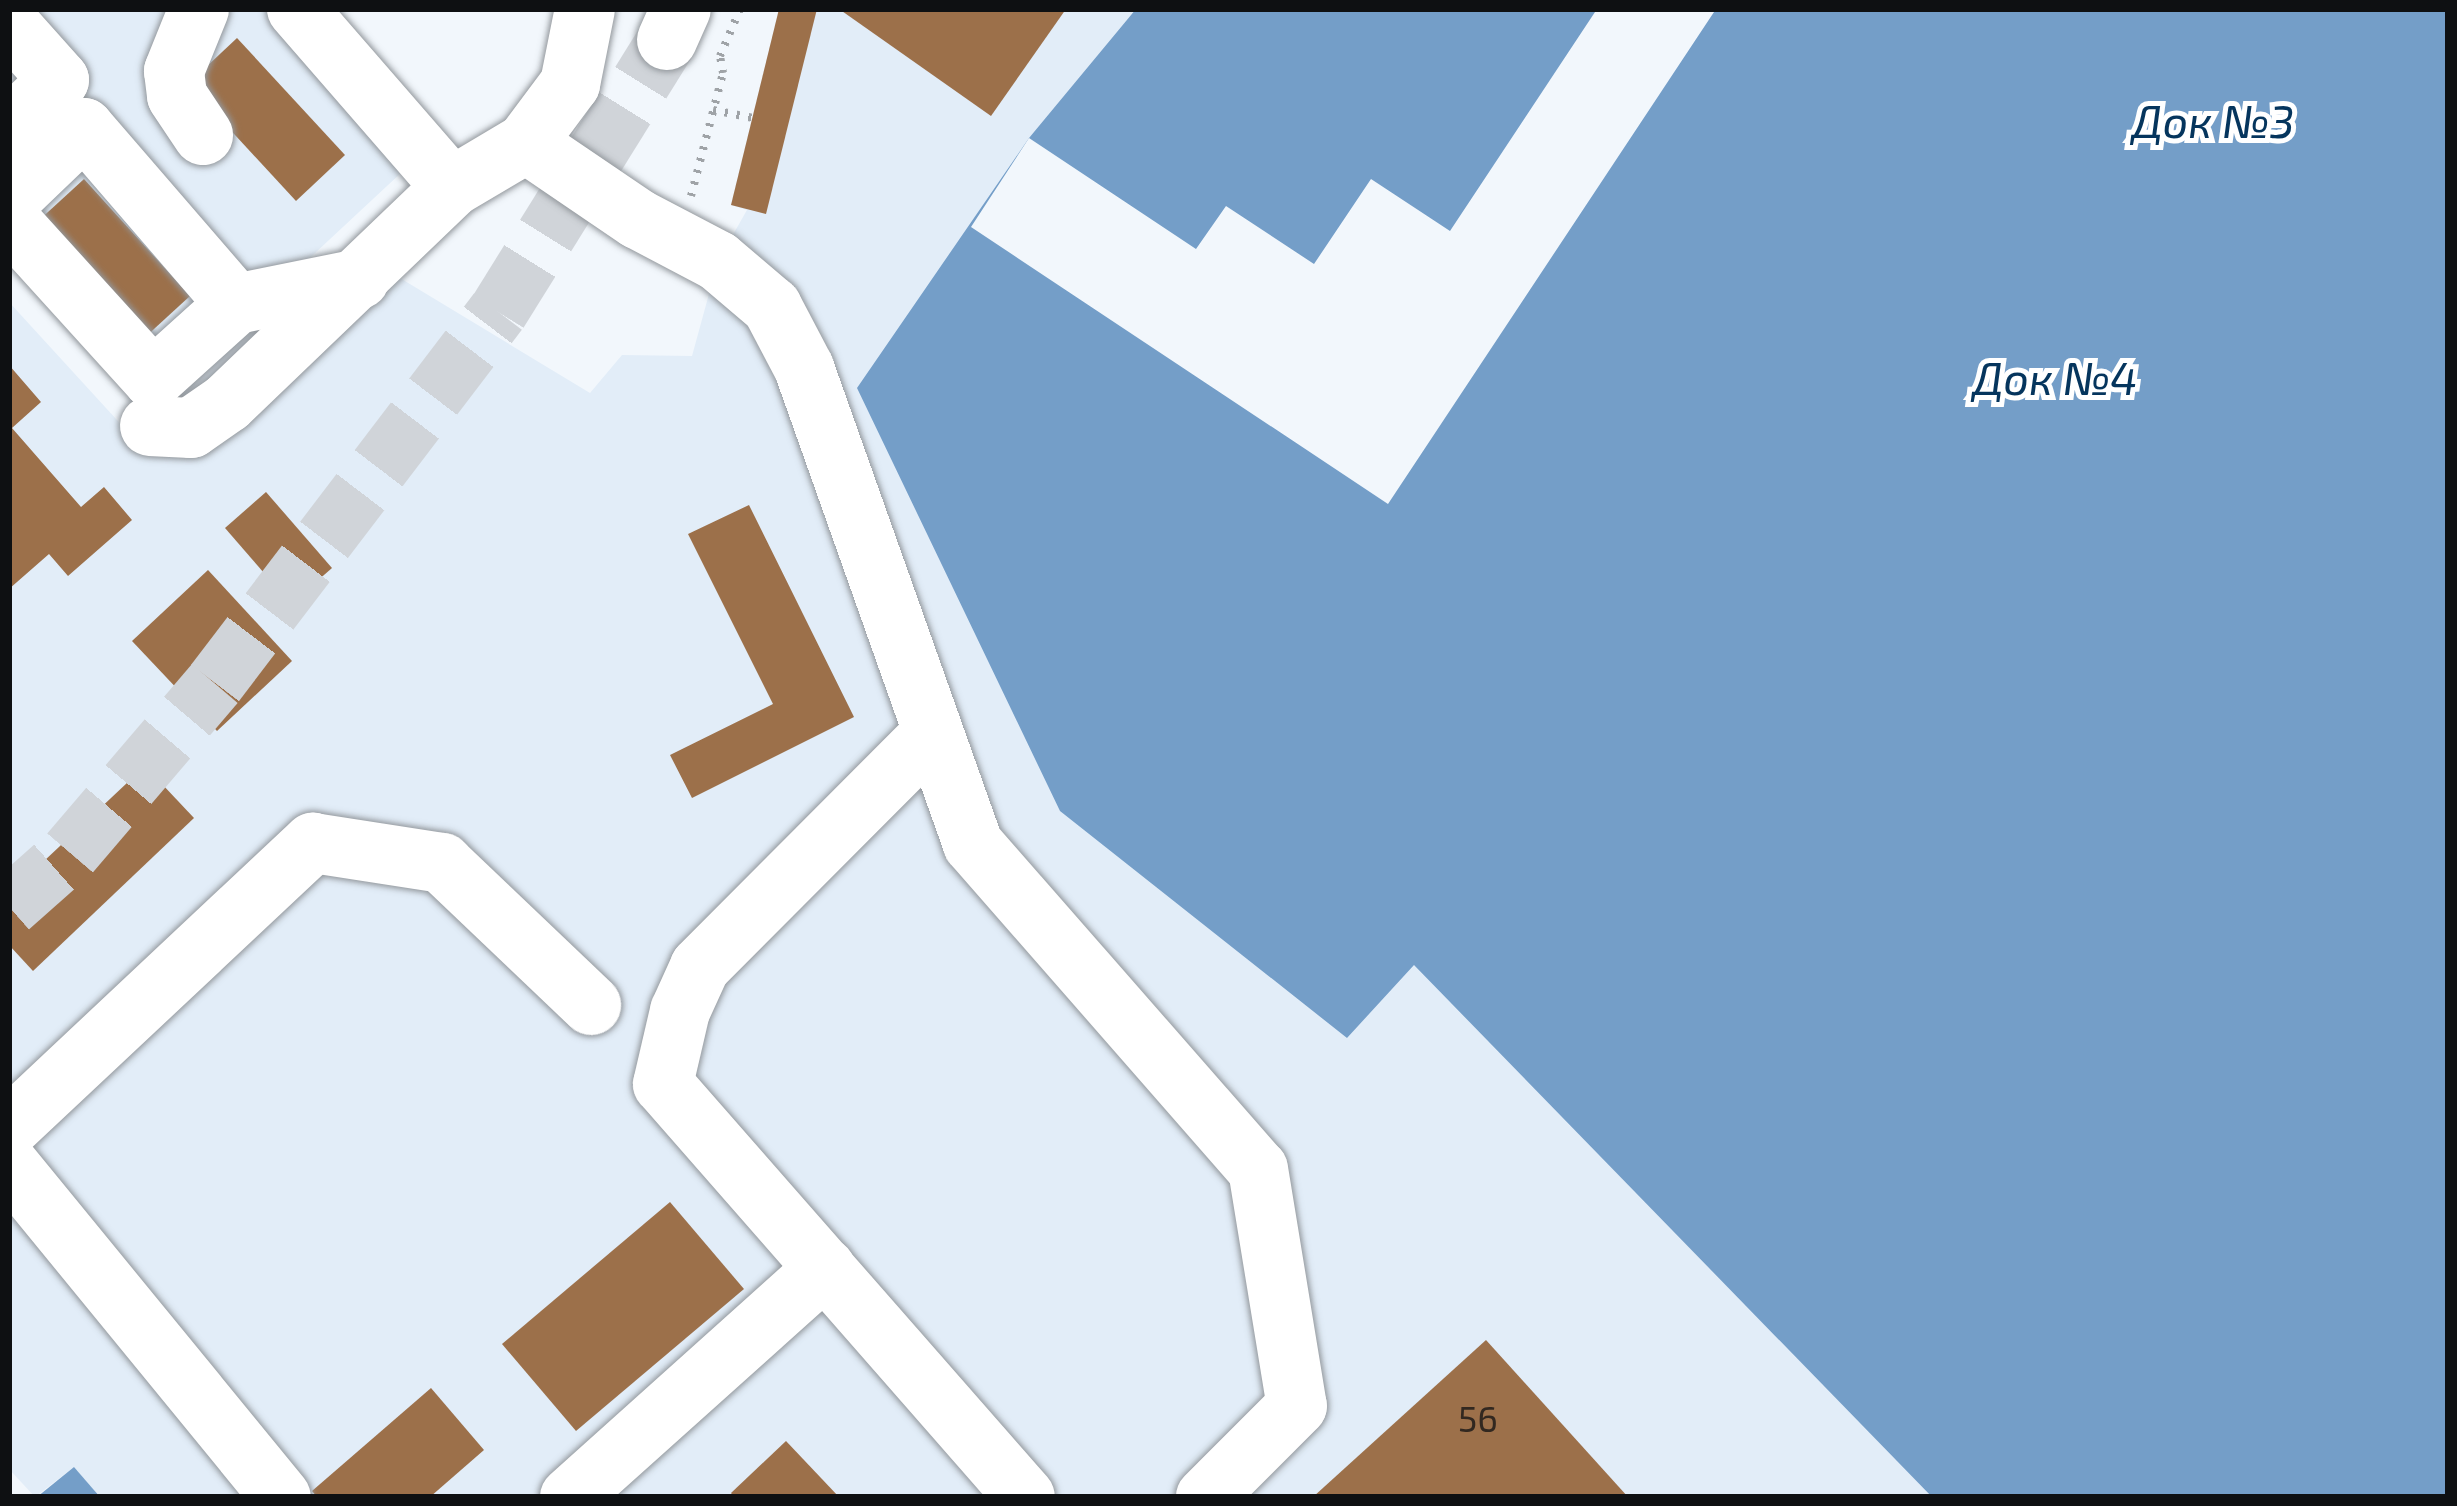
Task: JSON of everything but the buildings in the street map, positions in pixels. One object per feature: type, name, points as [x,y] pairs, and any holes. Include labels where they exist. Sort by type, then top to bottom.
[{"type":"street","points":[[199,9],[174,70],[176,96],[202,135]]},
{"type":"street","points":[[298,9],[452,188]]},
{"type":"street","points":[[150,426],[191,428],[227,403],[452,188],[526,143],[570,84],[585,9]]},
{"type":"street","points":[[9,25],[59,80],[9,128]]},
{"type":"street","points":[[9,200],[84,128],[236,304]]},
{"type":"street","points":[[526,143],[638,219],[718,261],[772,307],[804,368],[973,844],[1258,1169],[1297,1406],[1207,1497]]},
{"type":"street","points":[[9,220],[153,379],[236,304],[359,279]]},
{"type":"street","points":[[932,734],[700,967],[680,1011],[663,1084],[1025,1497]]},
{"type":"street","points":[[9,1128],[313,843],[442,863],[591,1005]]},
{"type":"street","points":[[9,1165],[281,1497]]},
{"type":"street","points":[[570,1497],[825,1268]]},
{"type":"path","points":[[680,238],[723,73],[720,56],[740,9]]},
{"type":"path","points":[[713,110],[752,118]]},
{"type":"shaded area","points":[[9,9],[264,9],[402,172],[285,281],[296,319],[210,389],[174,402],[9,240]]},
{"type":"shaded area","points":[[779,9],[1136,9],[1029,138],[971,227],[1414,964],[1932,1497],[100,1497],[74,1467],[35,1497],[9,1469],[9,302],[138,443],[395,275],[590,393],[622,355],[692,356],[718,261],[747,210],[731,205]]},
{"type":"water","points":[[1136,9],[2448,9],[2448,1497],[1932,1497],[1414,965],[1347,1038],[1060,811],[857,388],[1029,138]]},
{"type":"water","points":[[74,1467],[100,1497],[37,1497]]},
{"type":"pier","points":[[1597,9],[1716,9],[1388,504],[971,227],[1029,138],[1196,249],[1226,206],[1314,264],[1371,179],[1450,231]]},
{"type":"tunnel","points":[[9,907],[70,853],[215,683],[498,312],[667,40]]},
{"type":"water label","name":"Док №3","points":[[2213,121]]},
{"type":"water label","name":"Док №4","points":[[2055,378]]}]
